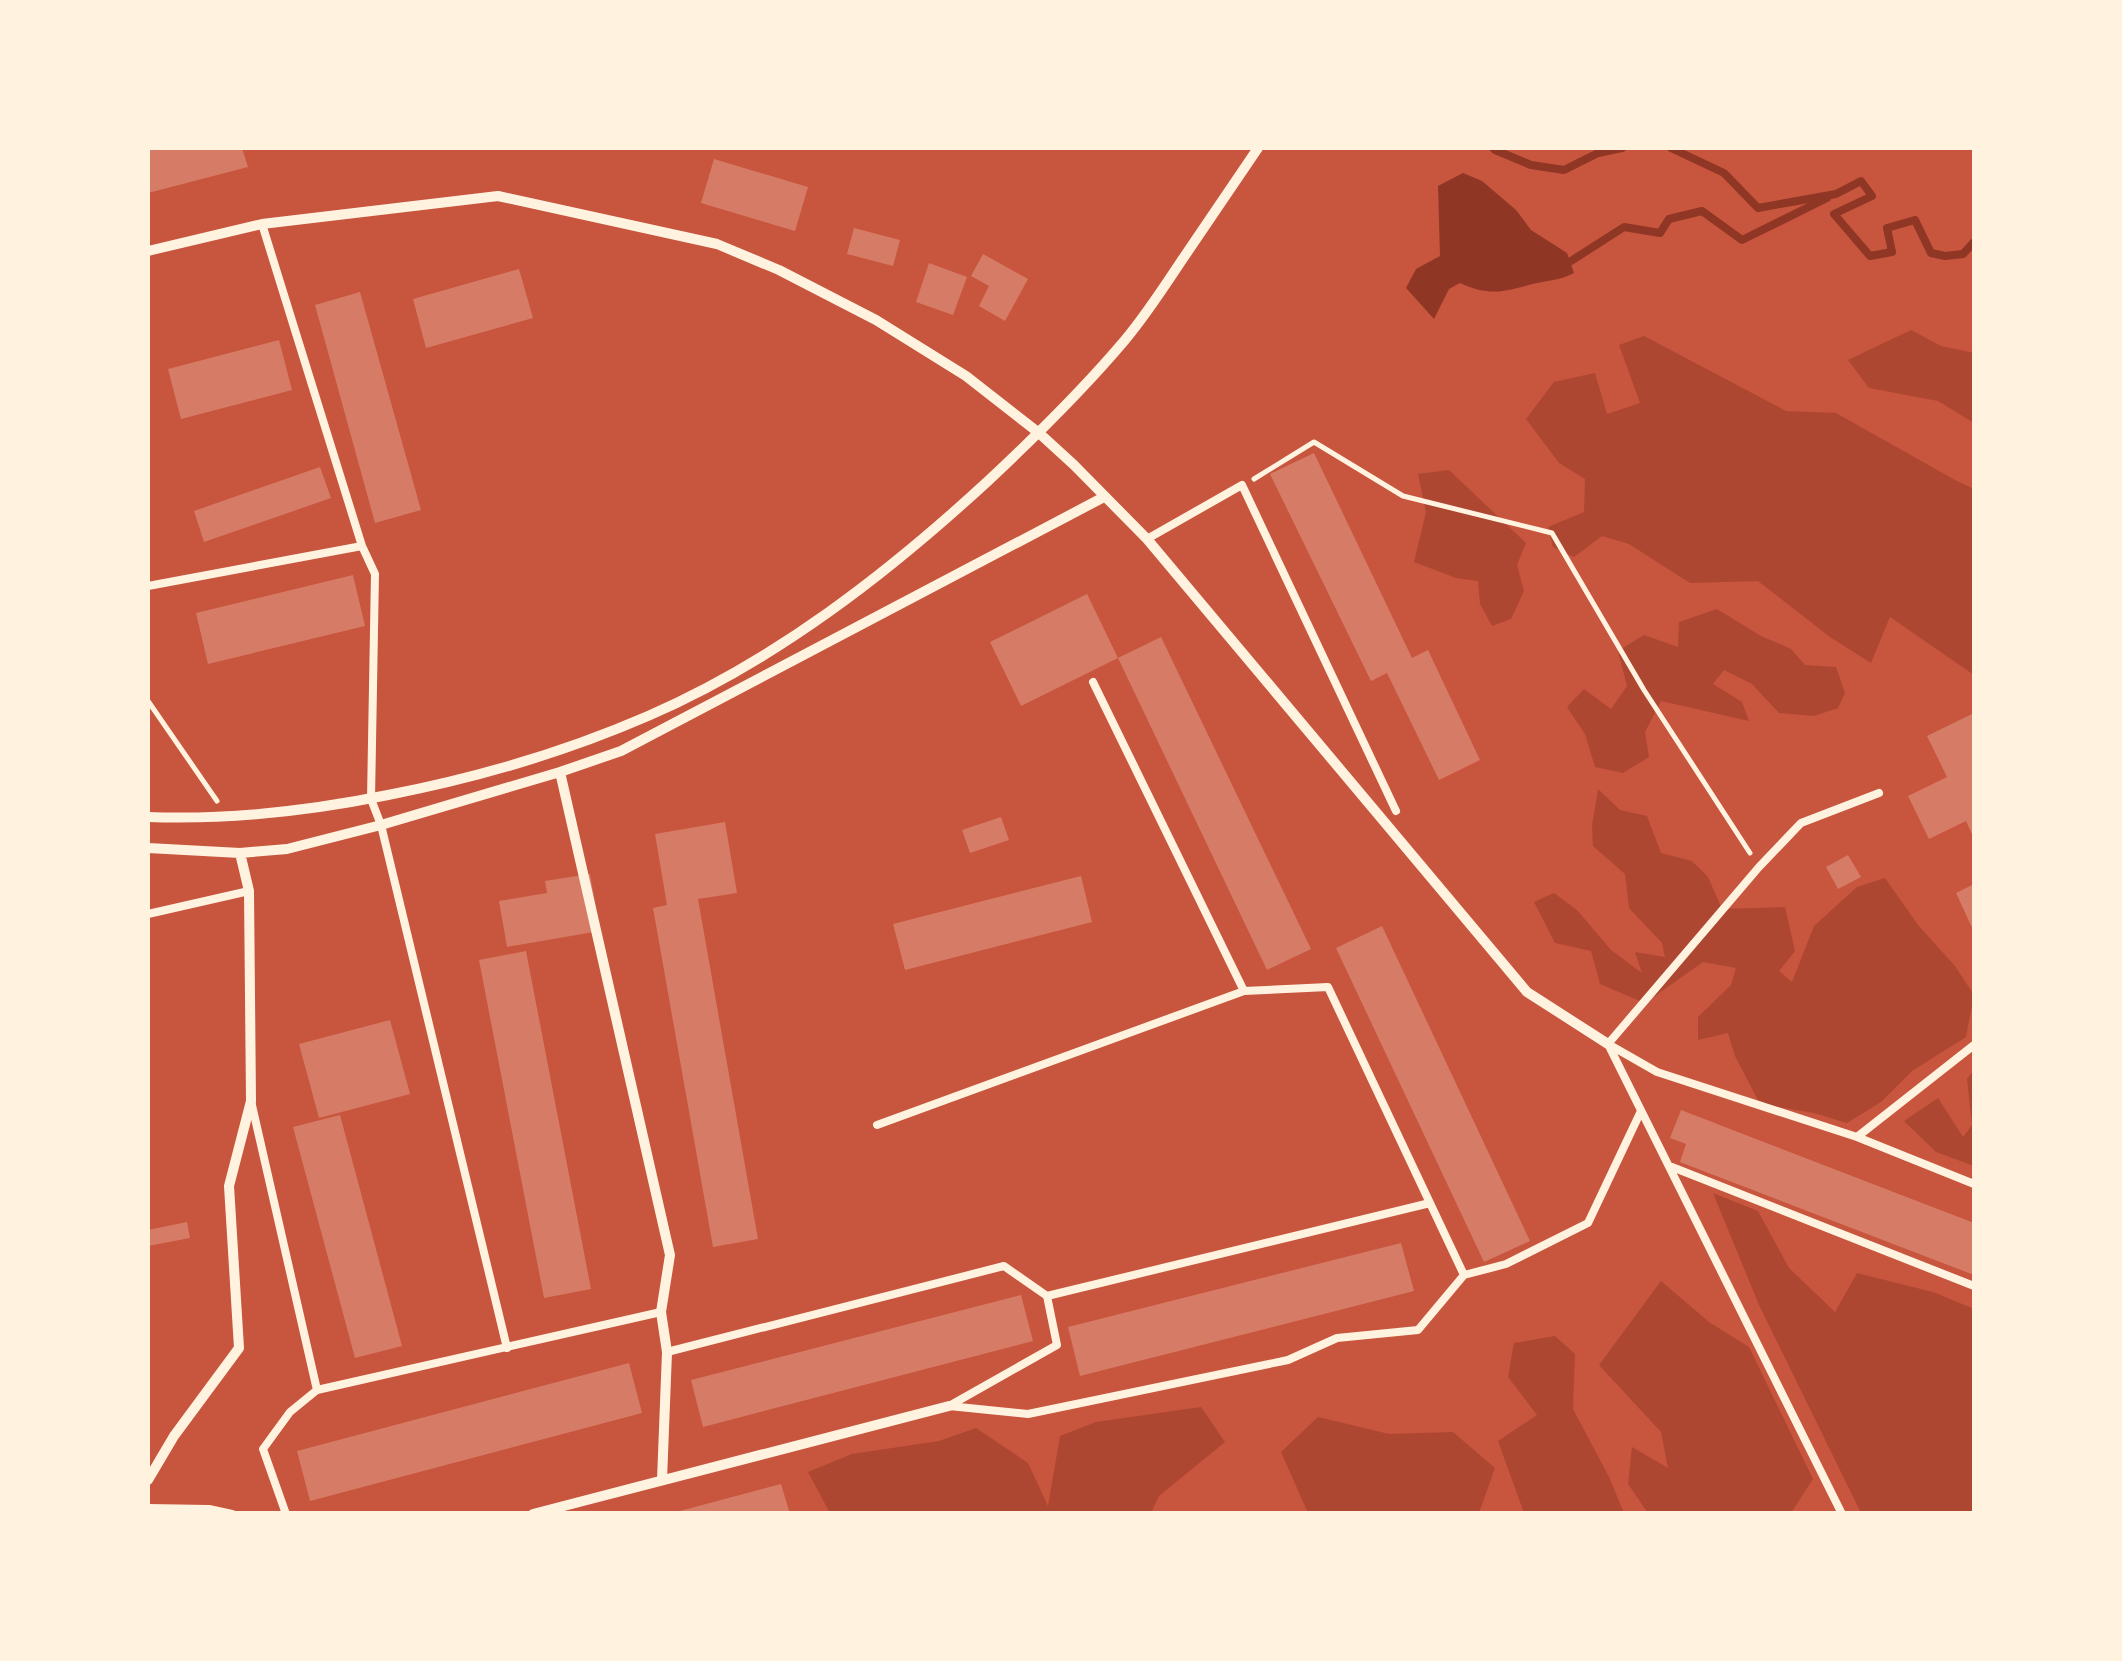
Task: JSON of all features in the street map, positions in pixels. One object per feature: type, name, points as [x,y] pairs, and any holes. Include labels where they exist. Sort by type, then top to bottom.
[{"type":"street","points":[[148,817],[272,814],[371,799],[472,777],[648,716],[708,686],[802,630],[850,597],[954,513],[1039,433],[1128,336],[1258,148]]},
{"type":"street","points":[[148,251],[262,224],[498,196],[717,244],[779,270],[876,320],[966,376],[1039,433],[1104,497],[1147,540],[1527,992],[1608,1044]]},
{"type":"street","points":[[148,848],[240,853],[287,849],[382,825],[621,751],[1104,497]]},
{"type":"street","points":[[560,772],[670,1254],[662,1312],[666,1352],[662,1480]]},
{"type":"street","points":[[148,1480],[174,1436],[239,1348],[229,1186],[252,1101],[250,891],[240,853]]},
{"type":"street","points":[[533,1514],[948,1406]]},
{"type":"lane","points":[[262,224],[362,546],[375,574],[371,799],[382,825],[507,1348]]},
{"type":"lane","points":[[1147,540],[1242,485],[1396,812]]},
{"type":"lane","points":[[148,586],[362,546]]},
{"type":"lane","points":[[1093,682],[1244,991]]},
{"type":"lane","points":[[1608,1044],[1801,823],[1878,793]]},
{"type":"lane","points":[[148,914],[250,891]]},
{"type":"lane","points":[[877,1125],[1244,991],[1328,987],[1464,1275]]},
{"type":"lane","points":[[1608,1044],[1842,1514]]},
{"type":"lane","points":[[1608,1044],[1657,1072],[1857,1137],[1974,1184]]},
{"type":"lane","points":[[1857,1137],[1974,1046]]},
{"type":"lane","points":[[252,1101],[316,1390]]},
{"type":"lane","points":[[948,1406],[1028,1414],[1288,1360],[1337,1338],[1418,1330],[1464,1275],[1506,1264],[1588,1223],[1642,1111]]},
{"type":"lane","points":[[1670,1166],[1974,1286]]},
{"type":"lane","points":[[1047,1296],[1430,1203]]},
{"type":"lane","points":[[666,1352],[1004,1266],[1047,1296],[1058,1345],[948,1406]]},
{"type":"lane","points":[[286,1514],[263,1450],[290,1412],[316,1390],[662,1312]]},
{"type":"lane","points":[[148,1508],[209,1509],[232,1514]]},
{"type":"path","points":[[1242,485],[1314,442],[1403,496],[1552,533],[1644,690],[1759,867]]},
{"type":"path","points":[[148,701],[229,816]]},
{"type":"shaded area","points":[[1463,173],[1482,181],[1516,210],[1531,230],[1567,253],[1574,273],[1501,291],[1483,291],[1460,283],[1449,289],[1434,319],[1406,288],[1416,269],[1440,256],[1438,186]]},
{"type":"shaded area","points":[[1911,330],[1941,346],[1974,353],[1974,423],[1938,401],[1869,388],[1848,360]]},
{"type":"shaded area","points":[[1644,336],[1786,411],[1836,413],[1974,489],[1974,675],[1890,617],[1871,663],[1830,637],[1758,581],[1690,583],[1629,544],[1602,536],[1574,557],[1553,547],[1548,527],[1584,512],[1585,479],[1559,463],[1526,419],[1554,382],[1595,373],[1607,414],[1640,403],[1619,345]]},
{"type":"shaded area","points":[[1449,470],[1526,543],[1517,565],[1524,591],[1511,619],[1492,626],[1480,604],[1478,581],[1456,578],[1414,562],[1426,512],[1418,474]]},
{"type":"shaded area","points":[[1717,609],[1791,649],[1805,665],[1836,667],[1845,693],[1838,708],[1814,716],[1779,713],[1752,684],[1724,670],[1713,684],[1742,702],[1749,721],[1661,701],[1645,732],[1649,757],[1623,773],[1595,767],[1585,734],[1567,707],[1584,689],[1611,709],[1627,686],[1618,651],[1644,635],[1678,647],[1679,622]]},
{"type":"shaded area","points":[[1598,789],[1620,810],[1647,816],[1661,853],[1692,861],[1708,877],[1722,909],[1785,907],[1795,951],[1779,971],[1792,982],[1814,926],[1857,887],[1885,878],[1974,995],[1966,1037],[1912,1071],[1881,1102],[1847,1123],[1760,1104],[1735,1056],[1728,1033],[1698,1040],[1698,1017],[1731,985],[1736,968],[1703,962],[1645,1003],[1600,984],[1591,951],[1555,943],[1534,902],[1554,893],[1577,910],[1611,950],[1642,973],[1635,952],[1665,957],[1662,943],[1629,908],[1625,874],[1593,846]]},
{"type":"shaded area","points":[[1974,1070],[1974,1166],[1936,1152],[1904,1121],[1938,1098],[1963,1137],[1972,1125],[1967,1079]]},
{"type":"shaded area","points":[[1713,1193],[1758,1211],[1789,1268],[1835,1312],[1857,1273],[1933,1292],[1974,1309],[1974,1513],[1861,1513],[1759,1305]]},
{"type":"shaded area","points":[[1661,1281],[1709,1322],[1749,1347],[1813,1479],[1791,1513],[1648,1513],[1628,1484],[1632,1447],[1668,1468],[1661,1432],[1599,1365]]},
{"type":"shaded area","points":[[1555,1336],[1575,1354],[1573,1409],[1624,1513],[1524,1513],[1498,1441],[1537,1415],[1508,1377],[1514,1343]]},
{"type":"shaded area","points":[[1201,1407],[1225,1442],[1159,1496],[1151,1513],[830,1513],[808,1472],[852,1454],[939,1441],[976,1428],[1028,1463],[1048,1506],[1060,1436],[1096,1422]]},
{"type":"shaded area","points":[[1318,1417],[1389,1434],[1453,1432],[1495,1468],[1479,1513],[1308,1513],[1281,1452]]},
{"type":"building","points":[[148,148],[242,148],[248,167],[148,193]]},
{"type":"building","points":[[714,159],[808,187],[795,231],[701,203]]},
{"type":"building","points":[[854,228],[900,240],[893,266],[847,254]]},
{"type":"building","points":[[983,254],[1028,279],[1005,321],[979,306],[989,286],[971,276]]},
{"type":"building","points":[[929,263],[967,277],[953,315],[916,302]]},
{"type":"building","points":[[519,269],[533,318],[426,348],[413,299]]},
{"type":"building","points":[[360,292],[421,510],[375,523],[315,305]]},
{"type":"building","points":[[279,340],[292,390],[181,419],[168,369]]},
{"type":"building","points":[[1314,453],[1412,658],[1428,650],[1480,760],[1439,780],[1387,673],[1371,681],[1270,474]]},
{"type":"building","points":[[320,467],[331,498],[204,542],[194,511]]},
{"type":"building","points":[[353,575],[365,626],[208,664],[196,613]]},
{"type":"building","points":[[1087,594],[1118,658],[1021,706],[990,642]]},
{"type":"building","points":[[1161,637],[1311,949],[1267,970],[1118,658]]},
{"type":"building","points":[[1974,713],[1974,839],[1966,821],[1929,839],[1908,796],[1947,777],[1927,736]]},
{"type":"building","points":[[1001,817],[1009,840],[970,853],[962,830]]},
{"type":"building","points":[[725,822],[737,893],[698,899],[758,1239],[713,1247],[653,908],[667,905],[655,834]]},
{"type":"building","points":[[1848,855],[1861,877],[1838,889],[1826,867]]},
{"type":"building","points":[[590,874],[600,931],[507,947],[499,901],[547,893],[545,881]]},
{"type":"building","points":[[1081,876],[1092,922],[905,970],[893,924]]},
{"type":"building","points":[[1974,884],[1974,932],[1956,893]]},
{"type":"building","points":[[1382,926],[1530,1241],[1484,1262],[1336,948]]},
{"type":"building","points":[[526,951],[591,1289],[544,1298],[479,960]]},
{"type":"building","points":[[390,1020],[410,1094],[319,1118],[299,1044]]},
{"type":"building","points":[[1681,1110],[1974,1223],[1974,1275],[1680,1162],[1686,1144],[1670,1138]]},
{"type":"building","points":[[340,1115],[402,1346],[355,1358],[293,1127]]},
{"type":"building","points":[[187,1222],[190,1238],[148,1246],[148,1230]]},
{"type":"building","points":[[1401,1243],[1414,1291],[1080,1376],[1068,1327]]},
{"type":"building","points":[[1021,1295],[1033,1341],[703,1427],[691,1380]]},
{"type":"building","points":[[629,1363],[642,1413],[310,1501],[297,1451]]},
{"type":"building","points":[[781,1484],[790,1514],[676,1512]]},
{"type":"waterway","points":[[1493,148],[1531,165],[1564,170],[1598,153],[1622,148]]},
{"type":"waterway","points":[[1671,148],[1724,173],[1758,208],[1836,194],[1861,181],[1872,196],[1834,214],[1870,256],[1892,252],[1887,228],[1915,220],[1931,253],[1963,254],[1974,242]]},
{"type":"waterway","points":[[1571,261],[1624,227],[1660,233],[1669,219],[1702,211],[1742,240],[1827,198]]}]
